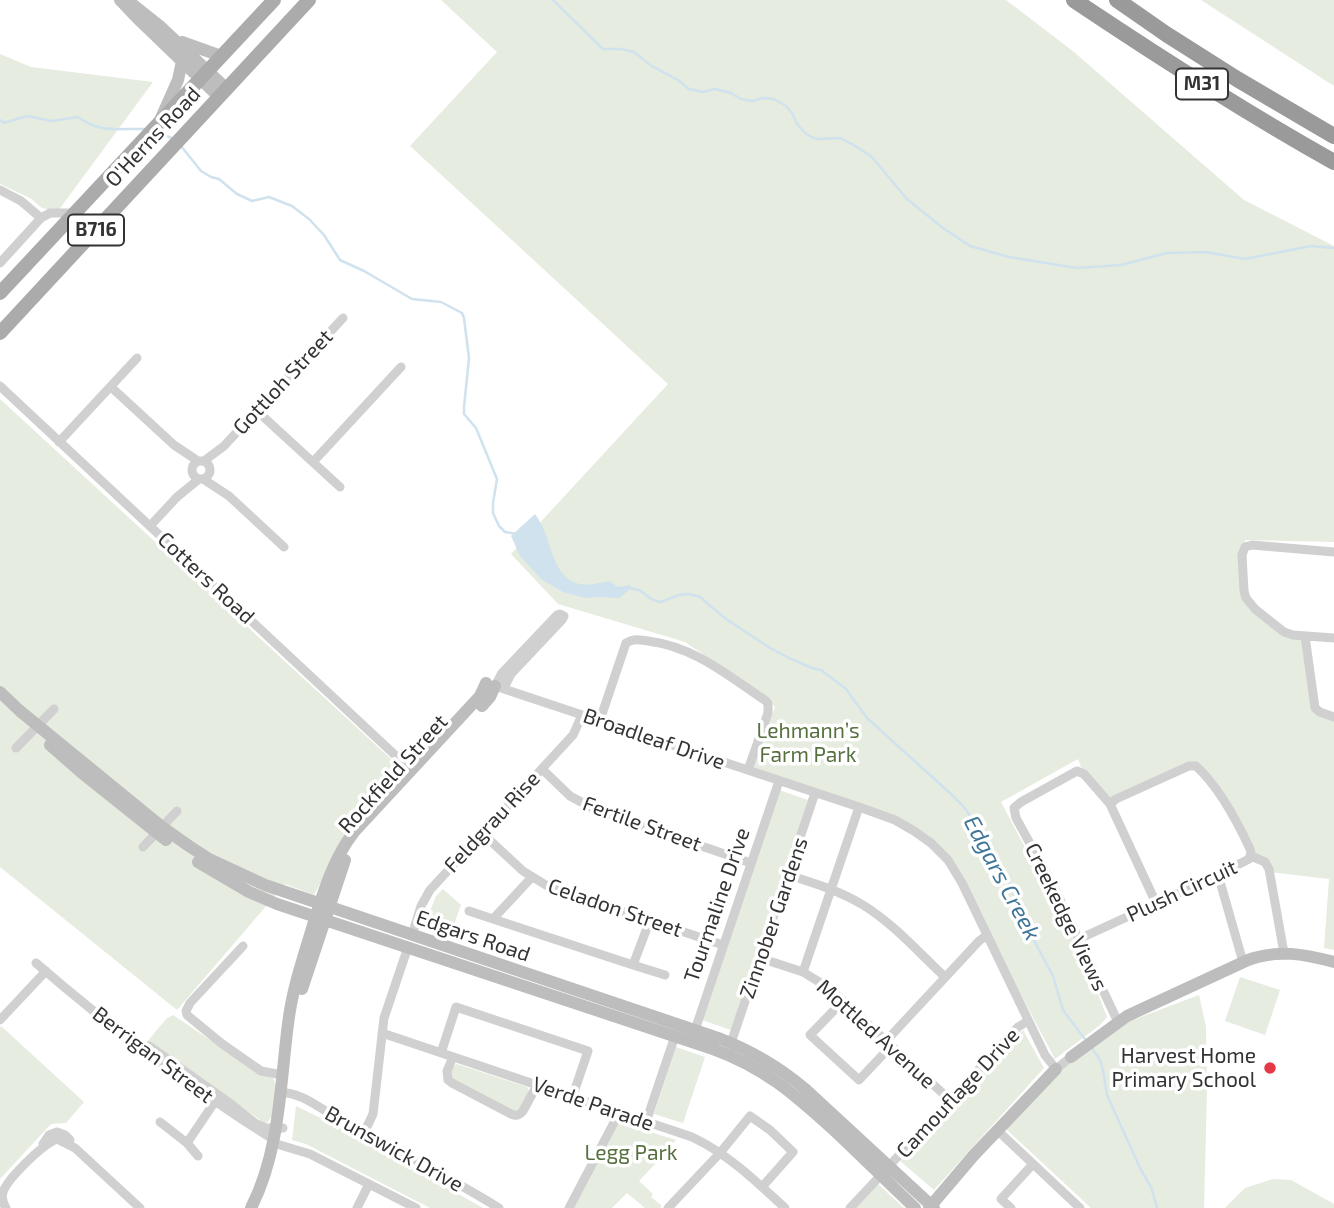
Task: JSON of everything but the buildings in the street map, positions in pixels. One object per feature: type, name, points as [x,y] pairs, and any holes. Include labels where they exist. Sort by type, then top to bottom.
[{"type":"highway","name":"M31","points":[[1074,0],[1203,85],[1334,162]]},
{"type":"highway","name":"M31","points":[[1116,0],[1237,79],[1334,136]]},
{"type":"main road","name":"O'Herns Road","points":[[0,293],[274,0]]},
{"type":"main road","name":"O'Herns Road","points":[[0,333],[309,0]]},
{"type":"street","points":[[120,0],[182,61],[204,74]]},
{"type":"street","points":[[127,0],[172,37],[223,93]]},
{"type":"street","points":[[172,37],[222,56]]},
{"type":"street","points":[[160,121],[178,80],[182,61]]},
{"type":"street","points":[[0,190],[21,201],[41,218]]},
{"type":"street","points":[[0,263],[41,218],[50,213],[75,213]]},
{"type":"street","name":"Gottloh Street","points":[[150,526],[343,318]]},
{"type":"street","points":[[60,442],[137,358]]},
{"type":"street","points":[[313,462],[401,367]]},
{"type":"street","name":"Cotters Road","points":[[0,386],[414,773]]},
{"type":"street","points":[[111,387],[284,547]]},
{"type":"street","points":[[257,411],[340,487]]},
{"type":"street","points":[[1334,552],[1252,545],[1243,550],[1242,566],[1244,591],[1250,604],[1278,628],[1293,635],[1334,638]]},
{"type":"street","points":[[1305,636],[1315,708],[1334,717]]},
{"type":"street","points":[[600,720],[628,641],[656,642],[680,648],[706,661],[768,704],[768,713],[748,770]]},
{"type":"street","name":"Rockfield Street","points":[[259,1208],[270,1182],[278,1135],[286,1075],[290,1006],[301,961],[342,867],[365,830],[414,773],[486,701],[492,685],[502,673],[537,642]]},
{"type":"street","name":"Broadleaf Drive","points":[[492,685],[859,807],[905,825],[923,836],[940,851],[962,883],[1045,1055],[1056,1069]]},
{"type":"street","name":"Edgars Road","points":[[0,692],[82,773],[159,830],[192,859],[249,892],[276,904],[322,912],[694,1036],[776,1081],[931,1207]]},
{"type":"street","name":"Edgars Road","points":[[0,701],[36,728]]},
{"type":"street","points":[[16,748],[54,709]]},
{"type":"street","name":"Feldgrau Rise","points":[[364,1133],[373,1114],[384,1018],[421,906],[430,890],[573,735],[582,715]]},
{"type":"street","name":"Plush Circuit","points":[[1079,939],[1216,876],[1245,862],[1251,856],[1232,813],[1196,766],[1189,766],[1110,804]]},
{"type":"street","name":"Fertile Street","points":[[542,769],[570,796],[596,810],[751,863]]},
{"type":"street","name":"Creekedge Views","points":[[1110,804],[1082,772],[1077,771],[1017,804],[1013,810],[1054,887],[1118,1022]]},
{"type":"street","name":"Tourmaline Drive","points":[[694,1036],[779,781]]},
{"type":"street","name":"Zinnober Gardens","points":[[732,1043],[815,793]]},
{"type":"street","points":[[1110,804],[1156,903]]},
{"type":"street","points":[[803,972],[859,807]]},
{"type":"street","points":[[143,847],[177,811]]},
{"type":"street","name":"Celadon Street","points":[[482,833],[531,877],[549,887],[723,945]]},
{"type":"street","points":[[1251,856],[1268,865],[1284,953]]},
{"type":"street","points":[[788,875],[854,900],[874,913],[945,977]]},
{"type":"street","points":[[1216,876],[1243,962]]},
{"type":"street","points":[[493,919],[531,877]]},
{"type":"street","points":[[469,911],[665,975]]},
{"type":"street","points":[[633,965],[650,920]]},
{"type":"street","points":[[843,1001],[810,1035],[859,1080],[945,977],[979,940],[987,935]]},
{"type":"street","points":[[243,946],[190,1003],[187,1015],[261,1071],[286,1075]]},
{"type":"street","points":[[931,1207],[997,1130],[1056,1069],[1118,1022],[1138,1010],[1259,956],[1284,953],[1308,955],[1334,962]]},
{"type":"street","name":"Mottled Avenue","points":[[760,958],[803,972],[821,982],[950,1100]]},
{"type":"street","name":"Berrigan Street","points":[[36,963],[146,1049],[216,1099],[310,1154],[416,1208]]},
{"type":"street","points":[[0,1020],[46,971]]},
{"type":"street","points":[[441,1053],[456,1007],[588,1051],[572,1097]]},
{"type":"street","name":"Camouflage Drive","points":[[850,1208],[1018,1027],[1028,1021]]},
{"type":"street","points":[[646,1122],[677,1030]]},
{"type":"street","name":"Verde Parade","points":[[382,1033],[692,1137],[734,1162],[785,1208]]},
{"type":"street","name":"Edgars Road","points":[[694,1036],[732,1043],[760,1056],[791,1077],[885,1170],[915,1208]]},
{"type":"street","points":[[453,1057],[447,1071],[448,1080],[510,1114],[520,1115],[537,1085]]},
{"type":"street","name":"Brunswick Drive","points":[[284,1093],[302,1097],[499,1208]]},
{"type":"street","points":[[187,1143],[216,1099]]},
{"type":"street","points":[[569,1208],[619,1113]]},
{"type":"street","points":[[668,1208],[720,1153],[750,1116],[770,1130],[793,1152],[762,1186]]},
{"type":"street","points":[[160,1122],[187,1143],[198,1156]]},
{"type":"street","points":[[997,1130],[1080,1208]]},
{"type":"street","name":"Rockfield Street","points":[[251,1208],[278,1135]]},
{"type":"street","points":[[6,1208],[2,1195],[4,1185],[39,1150],[57,1139],[75,1148],[140,1208]]},
{"type":"street","points":[[1011,1208],[1001,1199],[1033,1164]]},
{"type":"street","points":[[357,1208],[369,1184]]},
{"type":"green space","name":"Lehmann’s Farm Park","points":[[441,0],[1006,0],[1074,52],[1244,200],[1334,246],[1334,542],[1245,540],[1244,591],[1278,628],[1305,636],[1314,703],[1334,717],[1334,950],[1324,948],[1329,879],[1269,872],[1251,856],[1237,822],[1196,766],[1110,804],[1084,774],[1078,759],[1001,802],[1087,965],[1107,1017],[1055,1059],[993,942],[967,885],[917,828],[755,770],[754,765],[775,707],[765,697],[685,642],[558,604],[511,554],[668,384],[410,146],[497,52]]},
{"type":"green space","points":[[1201,0],[1334,0],[1334,86]]},
{"type":"green space","points":[[0,54],[31,67],[153,82],[58,211],[42,208],[30,198],[0,184]]},
{"type":"green space","points":[[0,399],[404,771],[348,831],[314,895],[285,884],[177,1010],[0,867]]},
{"type":"green space","points":[[779,790],[808,800],[731,1030],[702,1020]]},
{"type":"green space","points":[[443,889],[461,905],[449,938],[423,929],[436,896]]},
{"type":"green space","points":[[1240,977],[1280,990],[1265,1035],[1225,1021]]},
{"type":"green space","points":[[1199,995],[1206,1027],[1204,1208],[1091,1208],[1006,1129],[1064,1068],[1117,1026]]},
{"type":"green space","points":[[173,1015],[258,1072],[273,1078],[276,1102],[266,1124],[147,1042],[166,1019]]},
{"type":"green space","points":[[1,1026],[84,1102],[66,1123],[51,1124],[0,1179],[0,1028]]},
{"type":"green space","points":[[1023,1030],[1044,1068],[934,1190],[900,1161]]},
{"type":"green space","points":[[676,1047],[705,1057],[683,1123],[654,1114]]},
{"type":"green space","points":[[457,1064],[527,1087],[529,1091],[521,1109],[516,1112],[451,1079],[451,1070]]},
{"type":"green space","points":[[296,1106],[355,1135],[483,1208],[430,1208],[306,1144],[292,1140]]},
{"type":"green space","name":"Legg Park","points":[[619,1122],[676,1140],[639,1181],[662,1206],[645,1208],[627,1193],[612,1208],[573,1208]]},
{"type":"green space","points":[[1273,1179],[1291,1180],[1334,1204],[1334,1208],[1225,1208],[1245,1188]]},
{"type":"green space","points":[[878,1184],[904,1208],[855,1208]]},
{"type":"water","points":[[535,514],[558,567],[569,579],[584,585],[609,581],[618,587],[631,585],[629,590],[619,598],[585,598],[563,592],[541,579],[520,556],[511,536]]},
{"type":"waterway","points":[[553,0],[603,49],[634,52],[689,89],[703,92],[715,89],[752,101],[774,99],[786,106],[806,134],[816,139],[840,138],[852,144],[871,156],[907,199],[970,246],[1009,257],[1077,268],[1121,265],[1167,253],[1206,252],[1245,259],[1311,246],[1334,248]]},
{"type":"waterway","name":"Edgars Creek","points":[[0,120],[4,123],[27,116],[52,121],[78,117],[102,128],[144,129]]},
{"type":"waterway","name":"Edgars Creek","points":[[157,132],[174,139]]},
{"type":"waterway","name":"Edgars Creek","points":[[181,146],[201,171],[219,179],[237,194],[252,201],[269,197],[292,206],[324,235],[340,260],[412,299],[441,302],[462,313],[469,358],[464,414],[476,428],[497,479],[493,513],[505,532],[517,534]]},
{"type":"waterway","name":"Edgars Creek","points":[[629,588],[639,590],[661,602],[679,595],[700,597],[726,619],[770,648],[821,670],[846,689],[867,718],[964,807],[1008,880],[1031,935],[1053,976],[1063,1010],[1087,1042]]},
{"type":"waterway","name":"Edgars Creek","points":[[1091,1047],[1100,1060],[1107,1095],[1151,1187],[1157,1208]]},
{"type":"place","name":"Harvest Home Primary School","points":[[1270,1068]]}]
